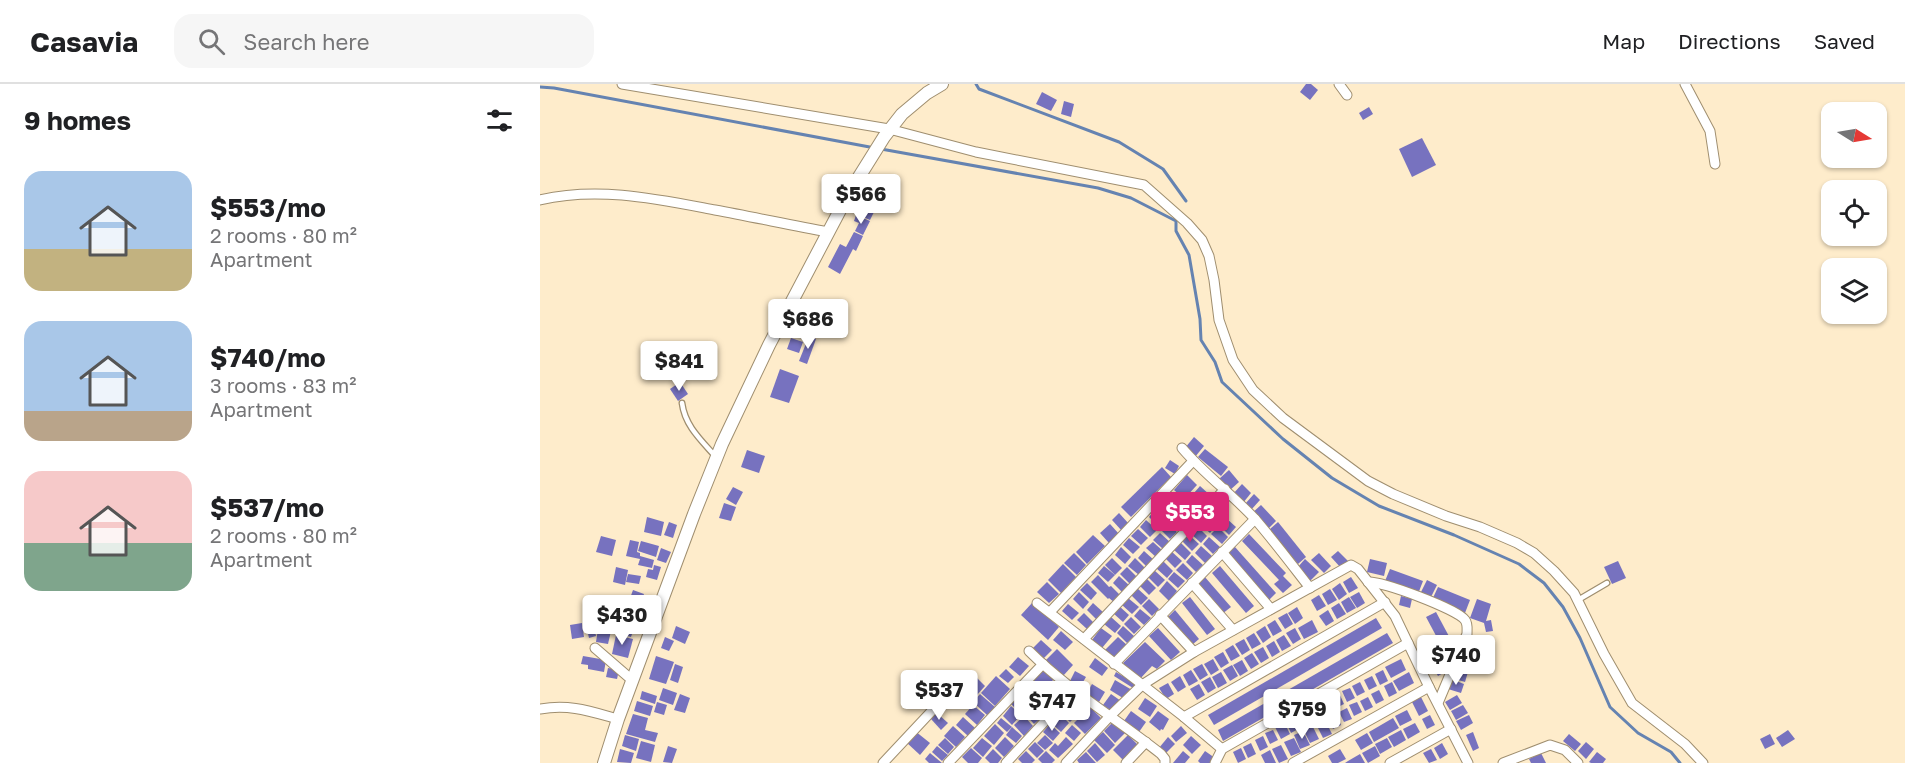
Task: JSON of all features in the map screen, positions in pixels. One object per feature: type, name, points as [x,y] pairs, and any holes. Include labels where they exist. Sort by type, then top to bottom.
[{"type":"main road","points":[[604,763],[664,592],[717,458],[769,345],[828,232],[886,133],[902,114],[942,84]]},
{"type":"street","points":[[622,84],[886,133],[1144,185],[1187,223],[1202,240],[1209,256],[1219,320],[1233,360],[1253,390],[1290,423],[1368,481],[1393,494],[1517,543],[1534,553],[1568,585],[1578,600],[1632,703],[1685,744],[1703,763]]},
{"type":"street","points":[[1339,84],[1347,95]]},
{"type":"street","points":[[1685,84],[1710,131],[1715,164]]},
{"type":"street","points":[[540,200],[586,194],[635,195],[828,232]]},
{"type":"street","points":[[1182,448],[1255,519],[1310,588]]},
{"type":"street","points":[[1050,612],[1193,461]]},
{"type":"street","points":[[1084,639],[1225,489]]},
{"type":"street","points":[[1114,664],[1255,519]]},
{"type":"street","points":[[1221,552],[1271,609]]},
{"type":"street","points":[[1066,763],[1142,685],[1194,652],[1351,565],[1395,616],[1468,763]]},
{"type":"street","points":[[1192,582],[1233,630]]},
{"type":"street","points":[[1368,582],[1382,583],[1419,597],[1453,611],[1466,621],[1467,634],[1438,703]]},
{"type":"street","points":[[1184,717],[1384,602]]},
{"type":"street","points":[[1036,603],[1222,749]]},
{"type":"street","points":[[1160,615],[1194,652]]},
{"type":"street","points":[[1215,763],[1222,749],[1408,643]]},
{"type":"street","points":[[595,648],[632,680]]},
{"type":"street","points":[[1029,651],[1074,690],[1161,754],[1165,763]]},
{"type":"street","points":[[948,763],[1043,664]]},
{"type":"street","points":[[1293,763],[1429,687]]},
{"type":"street","points":[[1006,763],[1074,690]]},
{"type":"street","points":[[883,763],[943,699]]},
{"type":"street","points":[[540,709],[571,706],[618,718]]},
{"type":"street","points":[[1390,763],[1451,729]]},
{"type":"street","points":[[1126,763],[1146,742]]},
{"type":"street","points":[[1503,763],[1550,745],[1565,750],[1578,763]]},
{"type":"lane","points":[[682,403],[690,428],[717,458]]},
{"type":"lane","points":[[1578,600],[1607,582]]},
{"type":"building","points":[[1306,84],[1311,84],[1318,90],[1310,100],[1300,92]]},
{"type":"building","points":[[1042,92],[1057,100],[1051,111],[1036,104]]},
{"type":"building","points":[[1064,101],[1074,104],[1071,117],[1061,114]]},
{"type":"building","points":[[1369,107],[1373,114],[1363,120],[1359,113]]},
{"type":"building","points":[[1422,138],[1436,165],[1412,177],[1399,149]]},
{"type":"building","points":[[862,205],[875,210],[870,220],[858,215]]},
{"type":"building","points":[[856,215],[870,221],[863,235],[855,231],[859,223],[854,221]]},
{"type":"building","points":[[854,232],[863,236],[856,251],[853,249],[840,274],[828,267],[840,244],[846,247]]},
{"type":"building","points":[[811,310],[818,313],[809,335],[802,332]]},
{"type":"building","points":[[819,313],[827,316],[818,338],[811,335]]},
{"type":"building","points":[[809,336],[816,339],[807,364],[799,361]]},
{"type":"building","points":[[791,338],[803,342],[799,353],[787,349]]},
{"type":"building","points":[[780,369],[799,376],[789,403],[770,397]]},
{"type":"building","points":[[680,382],[688,394],[678,401],[670,389]]},
{"type":"building","points":[[1194,437],[1204,446],[1195,457],[1185,448]]},
{"type":"building","points":[[1205,449],[1228,467],[1221,476],[1198,457]]},
{"type":"building","points":[[747,450],[765,456],[759,473],[741,467]]},
{"type":"building","points":[[1170,460],[1179,466],[1175,474],[1165,468]]},
{"type":"building","points":[[1162,467],[1171,477],[1131,517],[1121,507]]},
{"type":"building","points":[[1229,470],[1239,482],[1229,491],[1219,479]]},
{"type":"building","points":[[1187,475],[1197,485],[1184,499],[1174,490]]},
{"type":"building","points":[[1242,484],[1251,493],[1243,503],[1233,494]]},
{"type":"building","points":[[1200,486],[1211,496],[1204,503],[1194,493]]},
{"type":"building","points":[[733,487],[743,492],[736,505],[726,499]]},
{"type":"building","points":[[1173,492],[1183,501],[1177,508],[1166,499]]},
{"type":"building","points":[[1254,494],[1260,500],[1251,510],[1245,504]]},
{"type":"building","points":[[1193,495],[1203,505],[1196,512],[1186,502]]},
{"type":"building","points":[[1164,502],[1175,511],[1168,518],[1158,509]]},
{"type":"building","points":[[724,503],[736,507],[731,521],[719,518]]},
{"type":"building","points":[[1184,503],[1194,512],[1187,520],[1177,510]]},
{"type":"building","points":[[1261,505],[1276,521],[1266,531],[1251,514]]},
{"type":"building","points":[[1214,506],[1224,516],[1218,523],[1207,513]]},
{"type":"building","points":[[1155,510],[1165,520],[1159,527],[1149,517]]},
{"type":"building","points":[[1119,513],[1129,524],[1122,531],[1112,520]]},
{"type":"building","points":[[1176,514],[1186,524],[1180,531],[1169,521]]},
{"type":"building","points":[[1206,516],[1216,526],[1210,533],[1199,523]]},
{"type":"building","points":[[647,517],[664,522],[661,536],[644,532]]},
{"type":"building","points":[[1226,518],[1236,527],[1229,535],[1219,525]]},
{"type":"building","points":[[1146,520],[1157,530],[1150,537],[1140,527]]},
{"type":"building","points":[[669,522],[677,525],[673,538],[664,535]]},
{"type":"building","points":[[1166,522],[1177,532],[1170,539],[1160,529]]},
{"type":"building","points":[[1278,522],[1306,557],[1298,564],[1269,530]]},
{"type":"building","points":[[1110,524],[1119,534],[1109,543],[1100,533]]},
{"type":"building","points":[[1197,526],[1207,536],[1201,543],[1190,533]]},
{"type":"building","points":[[1218,527],[1228,537],[1222,544],[1211,534]]},
{"type":"building","points":[[1138,529],[1148,538],[1141,545],[1131,536]]},
{"type":"building","points":[[1160,533],[1170,542],[1163,549],[1153,540]]},
{"type":"building","points":[[1188,534],[1199,544],[1192,551],[1182,541]]},
{"type":"building","points":[[1249,534],[1286,573],[1283,576],[1292,585],[1283,593],[1274,584],[1279,580],[1242,541]]},
{"type":"building","points":[[1093,535],[1105,546],[1087,564],[1076,552]]},
{"type":"building","points":[[601,536],[616,540],[612,556],[596,552]]},
{"type":"building","points":[[1209,537],[1220,547],[1213,554],[1203,544]]},
{"type":"building","points":[[1129,538],[1140,547],[1133,554],[1123,545]]},
{"type":"building","points":[[630,540],[639,542],[637,552],[640,556],[654,560],[652,568],[638,565],[640,559],[626,556]]},
{"type":"building","points":[[641,541],[659,546],[656,557],[638,551]]},
{"type":"building","points":[[1153,542],[1163,551],[1157,558],[1146,548]]},
{"type":"building","points":[[1181,543],[1191,553],[1185,560],[1174,550]]},
{"type":"building","points":[[1201,546],[1212,556],[1205,563],[1195,553]]},
{"type":"building","points":[[1121,547],[1131,557],[1125,564],[1115,555]]},
{"type":"building","points":[[1235,547],[1276,593],[1268,601],[1226,555]]},
{"type":"building","points":[[661,548],[671,552],[666,563],[657,560]]},
{"type":"building","points":[[1144,551],[1155,561],[1148,568],[1138,558]]},
{"type":"building","points":[[1171,551],[1182,561],[1175,568],[1165,558]]},
{"type":"building","points":[[1338,551],[1348,561],[1341,568],[1331,557]]},
{"type":"building","points":[[1074,553],[1086,565],[1077,575],[1064,563]]},
{"type":"building","points":[[1319,553],[1331,566],[1324,573],[1311,560]]},
{"type":"building","points":[[1192,555],[1203,565],[1196,572],[1186,562]]},
{"type":"building","points":[[1112,558],[1122,568],[1115,575],[1105,565]]},
{"type":"building","points":[[1135,558],[1145,568],[1139,575],[1128,566]]},
{"type":"building","points":[[1305,559],[1319,572],[1310,581],[1297,568]]},
{"type":"building","points":[[1370,559],[1387,563],[1384,576],[1367,572]]},
{"type":"building","points":[[1163,561],[1173,571],[1167,578],[1156,568]]},
{"type":"building","points":[[1618,561],[1626,578],[1612,584],[1604,567]]},
{"type":"building","points":[[1183,563],[1193,573],[1187,580],[1176,570]]},
{"type":"building","points":[[1063,564],[1076,577],[1061,593],[1048,580]]},
{"type":"building","points":[[654,565],[661,567],[657,580],[646,577],[648,569],[653,570]]},
{"type":"building","points":[[1104,566],[1115,575],[1108,582],[1098,573]]},
{"type":"building","points":[[1220,566],[1254,606],[1246,613],[1212,573]]},
{"type":"building","points":[[616,567],[628,570],[625,585],[613,582]]},
{"type":"building","points":[[1127,567],[1137,577],[1130,584],[1120,574]]},
{"type":"building","points":[[1390,569],[1423,581],[1418,594],[1385,581]]},
{"type":"building","points":[[1154,570],[1165,580],[1158,587],[1148,577]]},
{"type":"building","points":[[1174,572],[1185,581],[1178,588],[1168,579]]},
{"type":"building","points":[[628,574],[641,576],[639,584],[626,582]]},
{"type":"building","points":[[1098,575],[1121,596],[1115,603],[1091,582]]},
{"type":"building","points":[[1119,576],[1130,586],[1123,593],[1113,583]]},
{"type":"building","points":[[1204,576],[1231,607],[1222,614],[1196,583]]},
{"type":"building","points":[[1351,577],[1358,588],[1349,593],[1343,582]]},
{"type":"building","points":[[1146,578],[1156,588],[1149,595],[1139,585]]},
{"type":"building","points":[[1427,580],[1437,585],[1429,601],[1419,596]]},
{"type":"building","points":[[1167,581],[1177,591],[1169,601],[1159,591]]},
{"type":"building","points":[[1047,582],[1059,594],[1049,603],[1037,592]]},
{"type":"building","points":[[1087,583],[1097,593],[1091,600],[1080,590]]},
{"type":"building","points":[[1340,583],[1347,594],[1339,600],[1332,589]]},
{"type":"building","points":[[1438,587],[1470,600],[1465,613],[1432,600]]},
{"type":"building","points":[[1137,588],[1148,598],[1141,605],[1131,595]]},
{"type":"building","points":[[1330,589],[1337,600],[1328,605],[1322,594]]},
{"type":"building","points":[[633,590],[644,594],[640,606],[630,603],[629,610],[617,609],[618,600],[629,601]]},
{"type":"building","points":[[1079,592],[1089,602],[1083,609],[1073,599]]},
{"type":"building","points":[[1359,592],[1365,603],[1357,608],[1350,597]]},
{"type":"building","points":[[1319,595],[1326,606],[1317,611],[1311,600]]},
{"type":"building","points":[[1401,596],[1412,599],[1410,608],[1399,605]]},
{"type":"building","points":[[1190,597],[1215,629],[1207,635],[1182,603]]},
{"type":"building","points":[[1349,597],[1356,608],[1347,613],[1341,602]]},
{"type":"building","points":[[1128,598],[1139,607],[1132,614],[1122,605]]},
{"type":"building","points":[[1149,599],[1159,609],[1152,616],[1142,606]]},
{"type":"building","points":[[1477,599],[1491,604],[1486,621],[1491,620],[1493,631],[1486,632],[1484,623],[1470,618]]},
{"type":"building","points":[[1032,603],[1059,627],[1048,640],[1021,615]]},
{"type":"building","points":[[1093,603],[1104,613],[1097,620],[1087,610]]},
{"type":"building","points":[[1339,603],[1346,614],[1337,619],[1331,608]]},
{"type":"building","points":[[1068,604],[1079,613],[1072,620],[1062,611]]},
{"type":"building","points":[[1119,606],[1129,615],[1123,622],[1113,613]]},
{"type":"building","points":[[1297,607],[1303,618],[1295,624],[1288,613]]},
{"type":"building","points":[[609,609],[618,611],[616,623],[607,621]]},
{"type":"building","points":[[1140,609],[1151,618],[1144,625],[1134,616]]},
{"type":"building","points":[[1175,610],[1199,639],[1192,645],[1168,617]]},
{"type":"building","points":[[1328,610],[1334,621],[1326,626],[1319,616]]},
{"type":"building","points":[[1436,612],[1459,655],[1449,660],[1426,617]]},
{"type":"building","points":[[1084,613],[1094,623],[1087,629],[1077,620]]},
{"type":"building","points":[[1287,613],[1293,624],[1285,629],[1278,618]]},
{"type":"building","points":[[1111,617],[1121,626],[1115,633],[1104,624]]},
{"type":"building","points":[[1131,617],[1141,627],[1134,634],[1124,624]]},
{"type":"building","points":[[599,618],[601,625],[594,627],[596,636],[589,638],[585,621]]},
{"type":"building","points":[[1376,618],[1382,628],[1214,725],[1208,715]]},
{"type":"building","points":[[1275,620],[1282,631],[1273,636],[1267,625]]},
{"type":"building","points":[[1312,620],[1318,632],[1304,639],[1298,628]]},
{"type":"building","points":[[620,621],[635,625],[631,637],[617,633]]},
{"type":"building","points":[[582,623],[584,637],[572,639],[570,625]]},
{"type":"building","points":[[676,626],[690,632],[685,644],[672,638]]},
{"type":"building","points":[[1123,626],[1134,636],[1127,643],[1117,633]]},
{"type":"building","points":[[1265,626],[1271,637],[1263,643],[1256,632]]},
{"type":"building","points":[[1101,628],[1112,636],[1102,648],[1092,640]]},
{"type":"building","points":[[1158,628],[1180,652],[1171,660],[1149,636]]},
{"type":"building","points":[[1295,628],[1301,639],[1293,644],[1286,633]]},
{"type":"building","points":[[598,629],[611,631],[608,644],[596,642]]},
{"type":"building","points":[[1061,631],[1073,642],[1065,650],[1053,640]]},
{"type":"building","points":[[1254,633],[1261,644],[1252,649],[1246,638]]},
{"type":"building","points":[[1387,633],[1393,643],[1223,741],[1218,730]]},
{"type":"building","points":[[616,635],[633,639],[628,658],[612,654]]},
{"type":"building","points":[[1284,635],[1291,646],[1282,651],[1276,640]]},
{"type":"building","points":[[665,637],[674,641],[669,651],[661,648]]},
{"type":"building","points":[[1118,637],[1127,645],[1114,660],[1104,651]]},
{"type":"building","points":[[1244,639],[1250,650],[1242,655],[1235,644]]},
{"type":"building","points":[[1041,640],[1052,650],[1043,659],[1032,649]]},
{"type":"building","points":[[1274,641],[1280,652],[1272,657],[1266,646]]},
{"type":"building","points":[[1145,642],[1165,661],[1157,669],[1152,666],[1139,680],[1123,663]]},
{"type":"building","points":[[1233,645],[1240,656],[1231,661],[1225,650]]},
{"type":"building","points":[[1263,647],[1269,658],[1261,663],[1254,652]]},
{"type":"building","points":[[1057,649],[1073,665],[1063,676],[1046,660]]},
{"type":"building","points":[[1223,652],[1229,663],[1221,668],[1214,657]]},
{"type":"building","points":[[1252,653],[1259,664],[1251,669],[1244,658]]},
{"type":"building","points":[[583,656],[606,660],[604,672],[588,669],[588,665],[581,664]]},
{"type":"building","points":[[656,656],[674,662],[666,684],[649,679]]},
{"type":"building","points":[[1018,657],[1029,666],[1020,676],[1009,667]]},
{"type":"building","points":[[1095,658],[1108,668],[1102,676],[1089,667]]},
{"type":"building","points":[[1213,659],[1219,670],[1211,675],[1204,664]]},
{"type":"building","points":[[1401,659],[1406,670],[1391,678],[1385,667]]},
{"type":"building","points":[[1242,660],[1248,671],[1240,676],[1233,665]]},
{"type":"building","points":[[1445,663],[1448,670],[1438,676],[1434,669]]},
{"type":"building","points":[[675,664],[683,667],[678,683],[670,680]]},
{"type":"building","points":[[1202,664],[1208,675],[1200,680],[1193,669]]},
{"type":"building","points":[[1232,665],[1238,676],[1230,681],[1223,670]]},
{"type":"building","points":[[608,668],[619,670],[617,679],[606,677]]},
{"type":"building","points":[[1455,668],[1468,672],[1465,682],[1452,678]]},
{"type":"building","points":[[1006,669],[1014,677],[1008,683],[999,676]]},
{"type":"building","points":[[1043,669],[1054,679],[1041,693],[1030,683]]},
{"type":"building","points":[[1191,670],[1198,681],[1189,686],[1183,675]]},
{"type":"building","points":[[1383,670],[1388,681],[1380,685],[1375,674]]},
{"type":"building","points":[[1075,671],[1086,677],[1080,687],[1070,681]]},
{"type":"building","points":[[1116,672],[1136,684],[1133,688],[1114,676]]},
{"type":"building","points":[[1221,672],[1227,683],[1218,688],[1212,677]]},
{"type":"building","points":[[1409,672],[1414,683],[1399,691],[1393,681]]},
{"type":"building","points":[[975,676],[985,686],[977,695],[966,685]]},
{"type":"building","points":[[996,676],[1010,689],[995,706],[981,693]]},
{"type":"building","points":[[1180,676],[1186,687],[1178,692],[1171,682]]},
{"type":"building","points":[[1372,676],[1377,686],[1369,690],[1364,680]]},
{"type":"building","points":[[1210,677],[1216,688],[1208,693],[1201,682]]},
{"type":"building","points":[[1451,679],[1464,684],[1461,693],[1448,689]]},
{"type":"building","points":[[1115,680],[1132,690],[1126,700],[1110,690]]},
{"type":"building","points":[[1057,681],[1068,691],[1055,705],[1044,695]]},
{"type":"building","points":[[1360,682],[1365,692],[1357,696],[1352,686]]},
{"type":"building","points":[[1392,682],[1397,693],[1389,697],[1384,686]]},
{"type":"building","points":[[1168,683],[1174,694],[1166,699],[1159,688]]},
{"type":"building","points":[[1092,684],[1105,692],[1099,702],[1086,695]]},
{"type":"building","points":[[1199,684],[1205,695],[1197,700],[1190,689]]},
{"type":"building","points":[[1030,686],[1039,694],[1031,704],[1021,695]]},
{"type":"building","points":[[663,688],[677,693],[673,705],[659,700]]},
{"type":"building","points":[[956,688],[966,698],[957,708],[946,697]]},
{"type":"building","points":[[1350,688],[1355,698],[1347,702],[1342,691]]},
{"type":"building","points":[[1379,690],[1384,700],[1376,704],[1371,694]]},
{"type":"building","points":[[642,691],[657,696],[655,704],[640,699]]},
{"type":"building","points":[[1339,693],[1344,704],[1336,708],[1331,697]]},
{"type":"building","points":[[680,694],[690,698],[685,713],[674,710]]},
{"type":"building","points":[[980,694],[995,707],[987,715],[973,702]]},
{"type":"building","points":[[1111,694],[1121,701],[1113,712],[1103,705]]},
{"type":"building","points":[[1076,695],[1087,705],[1078,714],[1068,705]]},
{"type":"building","points":[[1326,695],[1333,709],[1324,713],[1317,699]]},
{"type":"building","points":[[1457,695],[1462,703],[1450,710],[1445,702]]},
{"type":"building","points":[[1018,696],[1029,705],[1021,714],[1011,704]]},
{"type":"building","points":[[1368,697],[1373,707],[1365,711],[1360,701]]},
{"type":"building","points":[[1421,697],[1428,711],[1419,716],[1412,702]]},
{"type":"building","points":[[1043,698],[1051,706],[1043,714],[1035,705]]},
{"type":"building","points":[[1145,698],[1157,706],[1150,717],[1138,709]]},
{"type":"building","points":[[637,701],[653,706],[650,716],[634,711]]},
{"type":"building","points":[[1315,701],[1323,715],[1313,720],[1306,705]]},
{"type":"building","points":[[657,702],[667,705],[664,715],[654,712]]},
{"type":"building","points":[[1357,702],[1362,712],[1354,716],[1349,705]]},
{"type":"building","points":[[973,705],[985,715],[977,725],[965,714]]},
{"type":"building","points":[[1066,705],[1077,715],[1070,722],[1060,712]]},
{"type":"building","points":[[1463,705],[1468,713],[1456,720],[1451,711]]},
{"type":"building","points":[[1011,706],[1021,715],[1012,725],[1003,716]]},
{"type":"building","points":[[1033,706],[1042,717],[1034,724],[1025,714]]},
{"type":"building","points":[[1090,707],[1101,718],[1085,734],[1074,723]]},
{"type":"building","points":[[1305,708],[1312,722],[1303,726],[1296,712]]},
{"type":"building","points":[[1347,708],[1352,719],[1344,722],[1339,712]]},
{"type":"building","points":[[1407,710],[1412,720],[1400,726],[1395,716]]},
{"type":"building","points":[[1131,711],[1146,722],[1139,732],[1124,721]]},
{"type":"building","points":[[1158,711],[1169,719],[1160,731],[1149,722]]},
{"type":"building","points":[[937,713],[948,723],[941,730],[931,719]]},
{"type":"building","points":[[1059,713],[1069,723],[1061,732],[1050,722]]},
{"type":"building","points":[[633,714],[648,718],[645,730],[658,733],[655,742],[626,734]]},
{"type":"building","points":[[1293,714],[1300,728],[1291,733],[1284,718]]},
{"type":"building","points":[[1336,714],[1341,725],[1333,729],[1328,718]]},
{"type":"building","points":[[1430,715],[1435,725],[1427,729],[1422,719]]},
{"type":"building","points":[[1469,715],[1473,723],[1461,730],[1456,721]]},
{"type":"building","points":[[1024,716],[1033,726],[1024,736],[1014,725]]},
{"type":"building","points":[[963,717],[975,728],[968,736],[956,725]]},
{"type":"building","points":[[1001,718],[1012,727],[1007,732],[997,723]]},
{"type":"building","points":[[1393,718],[1399,728],[1374,742],[1369,732]]},
{"type":"building","points":[[1115,720],[1126,732],[1115,743],[1104,731]]},
{"type":"building","points":[[1283,720],[1290,734],[1281,739],[1274,725]]},
{"type":"building","points":[[1325,720],[1332,734],[1323,738],[1316,724]]},
{"type":"building","points":[[1415,723],[1420,732],[1408,739],[1403,729]]},
{"type":"building","points":[[995,724],[1004,733],[994,745],[984,736]]},
{"type":"building","points":[[1050,724],[1060,733],[1053,741],[1043,732]]},
{"type":"building","points":[[1072,725],[1081,733],[1074,741],[1065,733]]},
{"type":"building","points":[[1312,725],[1319,739],[1310,743],[1303,729]]},
{"type":"building","points":[[953,726],[965,737],[956,747],[944,736]]},
{"type":"building","points":[[1181,726],[1187,733],[1176,742],[1171,736]]},
{"type":"building","points":[[1012,727],[1022,736],[1016,743],[1006,735]]},
{"type":"building","points":[[1273,730],[1278,740],[1270,744],[1265,733]]},
{"type":"building","points":[[1401,730],[1406,740],[1394,747],[1388,737]]},
{"type":"building","points":[[1788,730],[1795,739],[1782,747],[1776,738]]},
{"type":"building","points":[[915,731],[930,743],[920,755],[906,742]]},
{"type":"building","points":[[1303,731],[1310,745],[1300,749],[1294,735]]},
{"type":"building","points":[[1103,732],[1115,745],[1107,753],[1094,740]]},
{"type":"building","points":[[1473,732],[1479,748],[1473,751],[1466,735]]},
{"type":"building","points":[[1367,733],[1373,743],[1361,750],[1355,740]]},
{"type":"building","points":[[1569,734],[1581,744],[1575,751],[1563,741]]},
{"type":"building","points":[[1770,734],[1775,744],[1765,749],[1760,739]]},
{"type":"building","points":[[625,735],[639,739],[636,751],[622,746]]},
{"type":"building","points":[[1045,735],[1053,743],[1045,750],[1037,743]]},
{"type":"building","points":[[1128,735],[1138,745],[1123,760],[1113,750]]},
{"type":"building","points":[[1191,736],[1201,745],[1192,754],[1183,745]]},
{"type":"building","points":[[1263,736],[1268,747],[1260,751],[1255,740]]},
{"type":"building","points":[[1005,737],[1014,746],[1004,757],[995,748]]},
{"type":"building","points":[[1066,737],[1073,744],[1058,758],[1049,750],[1055,743],[1058,746]]},
{"type":"building","points":[[1168,737],[1175,744],[1165,754],[1159,748]]},
{"type":"building","points":[[945,738],[954,747],[948,754],[938,745]]},
{"type":"building","points":[[982,738],[992,746],[983,757],[973,748]]},
{"type":"building","points":[[1294,738],[1301,752],[1291,756],[1284,742]]},
{"type":"building","points":[[1387,738],[1392,747],[1380,754],[1375,744]]},
{"type":"building","points":[[641,741],[655,745],[651,762],[636,758]]},
{"type":"building","points":[[1035,742],[1044,751],[1037,758],[1028,749]]},
{"type":"building","points":[[1586,742],[1594,749],[1586,759],[1578,751]]},
{"type":"building","points":[[1095,743],[1105,755],[1097,762],[1087,751]]},
{"type":"building","points":[[1251,743],[1256,754],[1248,758],[1243,747]]},
{"type":"building","points":[[1442,743],[1448,754],[1440,759],[1434,748]]},
{"type":"building","points":[[1281,745],[1288,759],[1279,763],[1272,749]]},
{"type":"building","points":[[668,746],[677,749],[672,763],[663,762]]},
{"type":"building","points":[[937,746],[948,755],[942,761],[932,752]]},
{"type":"building","points":[[1375,746],[1380,756],[1368,763],[1362,753]]},
{"type":"building","points":[[971,748],[982,758],[978,763],[968,763],[962,757]]},
{"type":"building","points":[[1241,748],[1246,759],[1238,763],[1233,752]]},
{"type":"building","points":[[620,749],[634,753],[631,763],[617,762]]},
{"type":"building","points":[[993,749],[1002,758],[998,763],[990,763],[985,758]]},
{"type":"building","points":[[1340,749],[1346,759],[1332,763],[1328,756]]},
{"type":"building","points":[[1431,749],[1437,760],[1429,763],[1423,753]]},
{"type":"building","points":[[1270,750],[1276,763],[1265,763],[1261,755]]},
{"type":"building","points":[[1026,751],[1035,760],[1032,763],[1022,763],[1018,759]]},
{"type":"building","points":[[1046,751],[1055,760],[1052,763],[1042,763],[1038,759]]},
{"type":"building","points":[[1183,751],[1190,757],[1185,763],[1173,763]]},
{"type":"building","points":[[1205,751],[1215,758],[1212,763],[1198,761]]},
{"type":"building","points":[[1086,752],[1096,763],[1079,763],[1077,760]]},
{"type":"building","points":[[1597,752],[1606,759],[1603,763],[1589,762]]},
{"type":"building","points":[[930,753],[942,763],[929,763],[925,759]]},
{"type":"building","points":[[1541,753],[1546,763],[1531,763],[1529,759]]},
{"type":"building","points":[[1360,754],[1365,763],[1345,763],[1348,761]]},
{"type":"waterway","points":[[976,84],[979,89],[1119,142],[1163,169],[1186,201]]},
{"type":"waterway","points":[[540,87],[875,148]]},
{"type":"waterway","points":[[881,149],[1098,188],[1131,198],[1176,221],[1176,231],[1189,255],[1200,319],[1201,340],[1215,362],[1222,382],[1283,439],[1332,478],[1379,506],[1454,535],[1519,564],[1544,583],[1563,607],[1580,638],[1610,707],[1638,733],[1671,752],[1680,763]]}]
